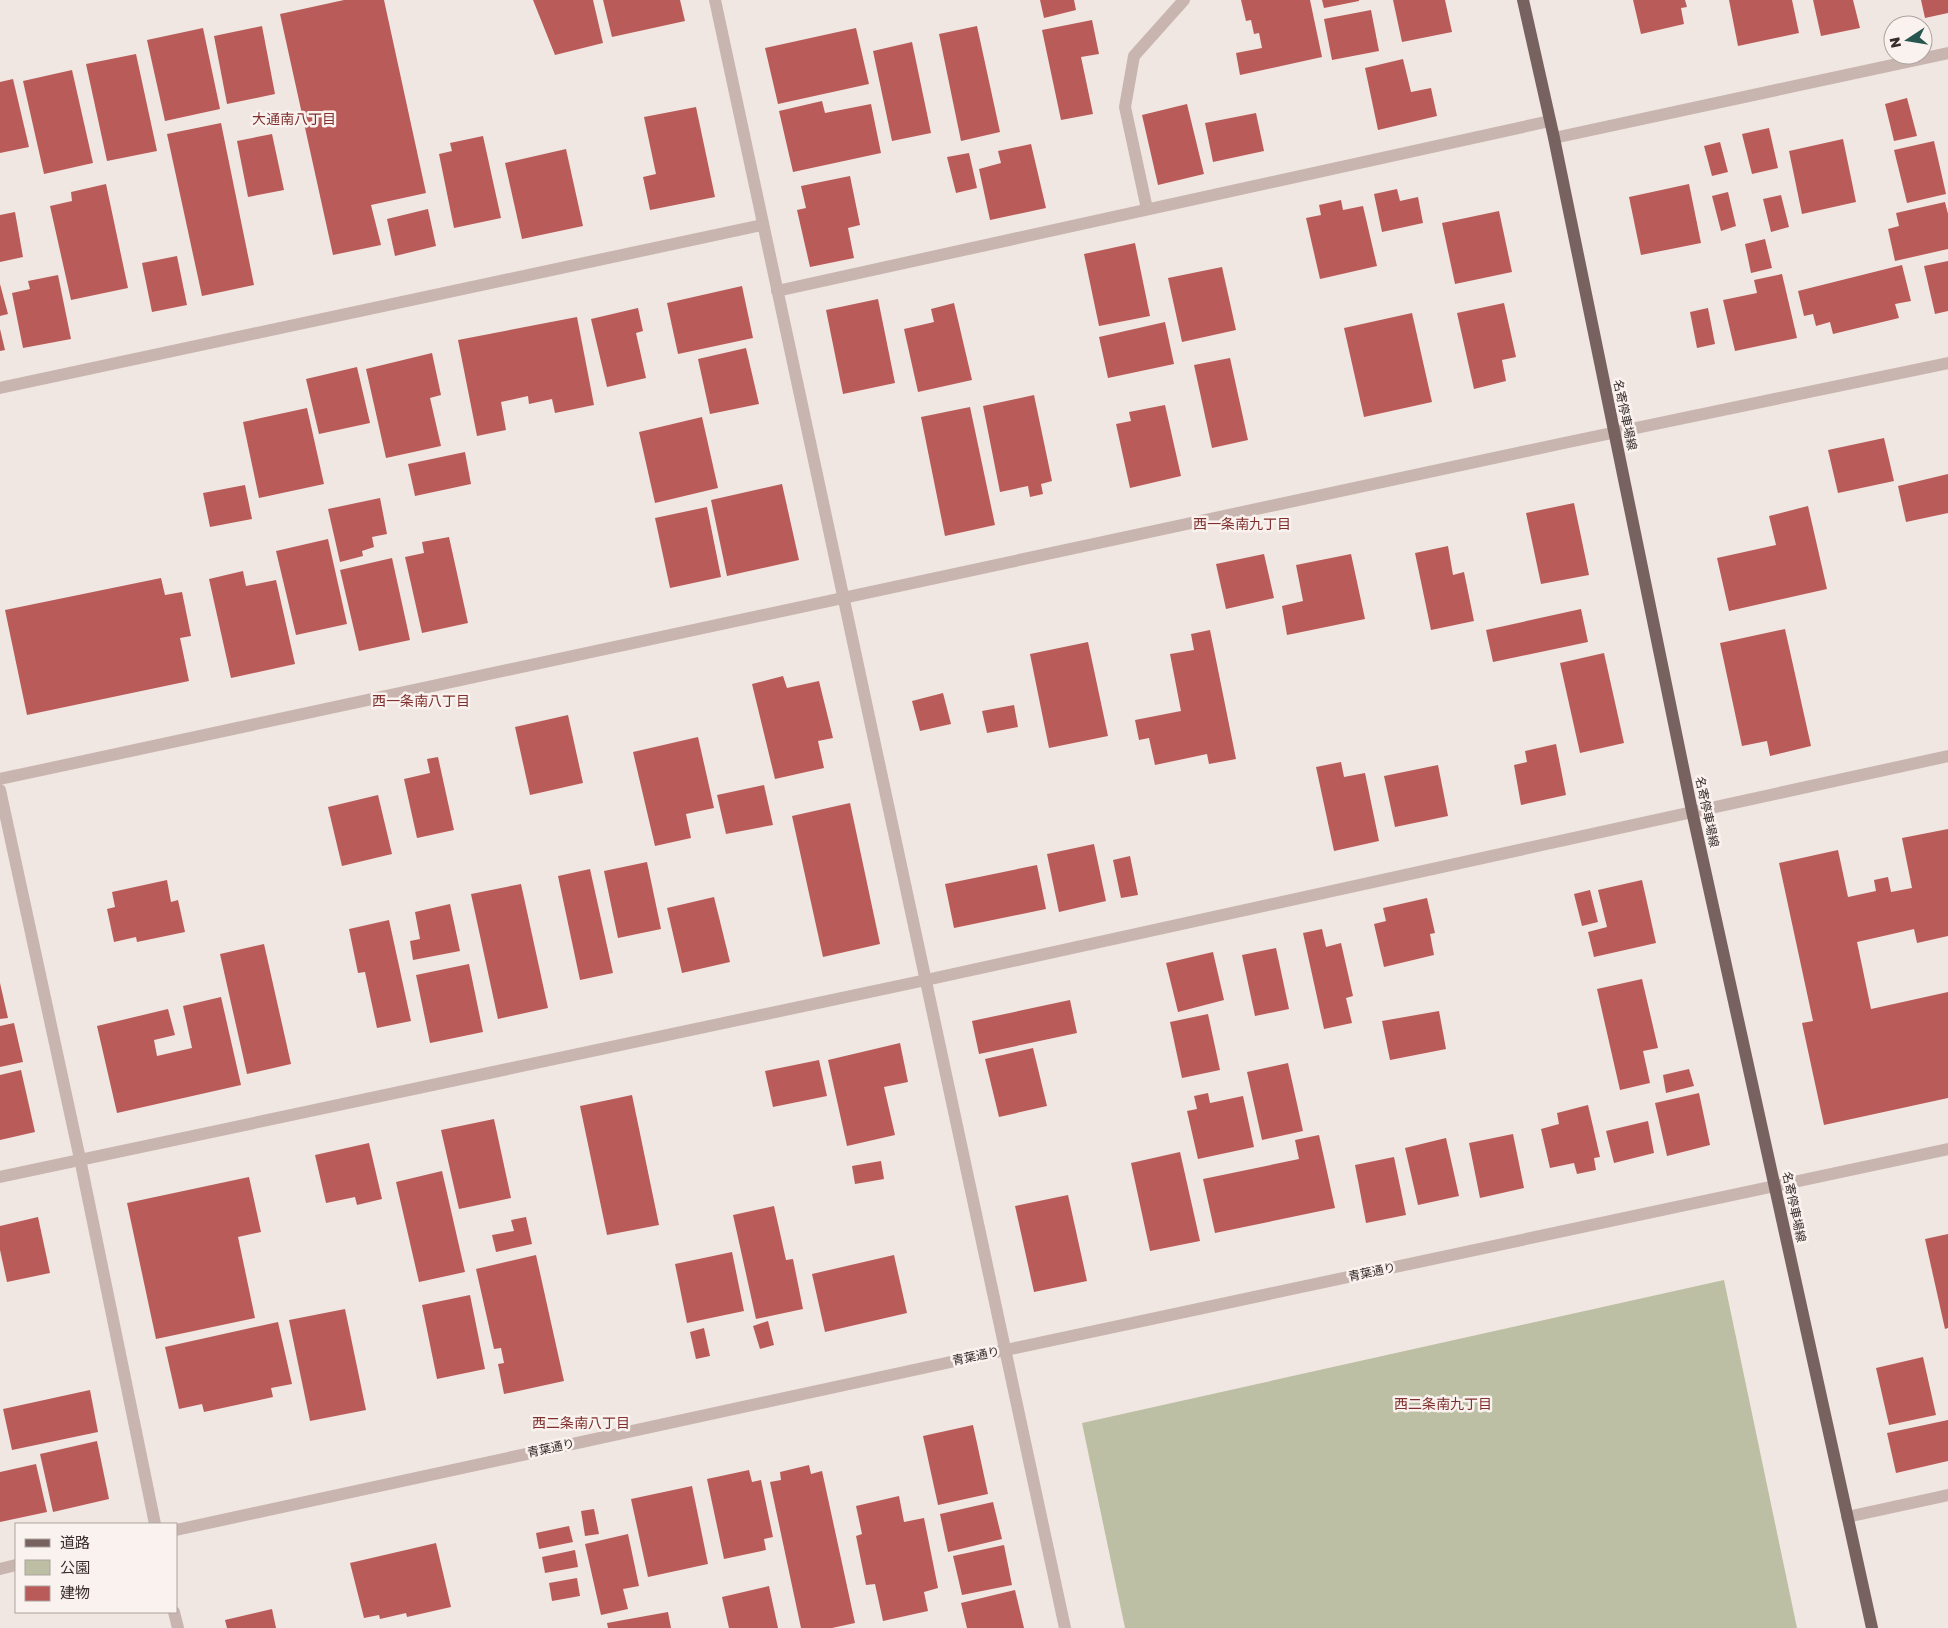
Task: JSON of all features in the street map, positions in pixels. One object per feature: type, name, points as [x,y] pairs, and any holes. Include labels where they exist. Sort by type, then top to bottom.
[{"type":"main road","name":"名寄停車場線","points":[[1523,0],[1554,138],[1692,811],[1872,1628]]},
{"type":"street","points":[[715,0],[1065,1628]]},
{"type":"street","points":[[1147,209],[1125,107],[1134,56],[1184,0]]},
{"type":"street","points":[[1554,138],[1948,52]]},
{"type":"street","points":[[777,291],[1550,121]]},
{"type":"street","points":[[0,388],[762,224]]},
{"type":"street","points":[[0,779],[1948,362]]},
{"type":"street","points":[[0,1177],[926,980],[1948,756]]},
{"type":"street","points":[[0,790],[80,1160],[155,1523]]},
{"type":"street","name":"青葉通り","points":[[178,1530],[1006,1350],[1948,1149]]},
{"type":"street","points":[[1848,1517],[1948,1495]]},
{"type":"street","points":[[0,1569],[15,1565]]},
{"type":"street","points":[[174,1613],[178,1628]]},
{"type":"green space","points":[[1724,1280],[1797,1628],[1125,1628],[1082,1423]]},
{"type":"building","points":[[344,0],[384,0],[426,193],[371,205],[381,245],[333,255],[280,14]]},
{"type":"building","points":[[533,0],[593,0],[603,43],[555,55]]},
{"type":"building","points":[[603,0],[680,0],[685,21],[612,37]]},
{"type":"building","points":[[1040,0],[1074,0],[1076,10],[1044,18]]},
{"type":"building","points":[[1241,0],[1310,0],[1322,57],[1240,75],[1236,53],[1262,48],[1259,33],[1254,34],[1251,20],[1246,21]]},
{"type":"building","points":[[1322,0],[1359,0],[1359,1],[1324,8]]},
{"type":"building","points":[[1393,0],[1445,0],[1452,32],[1402,42]]},
{"type":"building","points":[[1633,0],[1685,0],[1687,7],[1681,8],[1684,24],[1641,34]]},
{"type":"building","points":[[1729,0],[1792,0],[1799,33],[1738,46]]},
{"type":"building","points":[[1813,0],[1853,0],[1860,28],[1821,36]]},
{"type":"building","points":[[1921,0],[1948,0],[1948,13],[1933,16],[1924,15]]},
{"type":"building","points":[[1371,10],[1379,51],[1332,60],[1324,19]]},
{"type":"building","points":[[1092,20],[1099,54],[1081,57],[1093,114],[1061,120],[1042,30]]},
{"type":"building","points":[[262,26],[275,94],[227,104],[214,36]]},
{"type":"building","points":[[977,26],[1000,132],[961,141],[939,34]]},
{"type":"building","points":[[203,28],[220,109],[165,121],[147,40]]},
{"type":"building","points":[[856,28],[869,84],[778,104],[765,48]]},
{"type":"building","points":[[912,42],[931,133],[892,141],[873,51]]},
{"type":"building","points":[[136,54],[157,151],[107,161],[86,64]]},
{"type":"building","points":[[1403,59],[1411,92],[1431,88],[1437,116],[1378,130],[1365,68]]},
{"type":"building","points":[[72,70],[93,163],[44,174],[23,81]]},
{"type":"building","points":[[13,79],[29,147],[0,153],[0,82]]},
{"type":"building","points":[[1907,98],[1917,136],[1894,141],[1885,104]]},
{"type":"building","points":[[822,101],[825,113],[871,104],[881,153],[793,172],[779,111]]},
{"type":"building","points":[[1187,104],[1204,174],[1158,185],[1142,115]]},
{"type":"building","points":[[696,107],[715,197],[650,210],[643,177],[656,174],[644,117]]},
{"type":"building","points":[[1256,113],[1264,151],[1213,162],[1205,123]]},
{"type":"building","points":[[221,123],[254,285],[202,296],[167,134]]},
{"type":"building","points":[[1769,128],[1778,168],[1752,174],[1742,134]]},
{"type":"building","points":[[272,134],[284,190],[248,197],[237,141]]},
{"type":"building","points":[[483,136],[501,218],[454,228],[439,154],[452,151],[450,143]]},
{"type":"building","points":[[1843,139],[1856,202],[1802,214],[1789,151]]},
{"type":"building","points":[[1934,141],[1946,194],[1907,203],[1894,150]]},
{"type":"building","points":[[1720,142],[1728,172],[1712,176],[1704,146]]},
{"type":"building","points":[[1031,144],[1046,208],[990,220],[979,169],[1001,163],[998,151]]},
{"type":"building","points":[[566,149],[583,226],[522,239],[505,163]]},
{"type":"building","points":[[969,153],[977,188],[956,193],[947,157]]},
{"type":"building","points":[[850,176],[860,225],[848,228],[854,258],[810,267],[797,210],[806,208],[801,186]]},
{"type":"building","points":[[106,184],[128,288],[71,300],[50,206],[72,201],[71,192]]},
{"type":"building","points":[[1689,184],[1701,243],[1641,255],[1629,197]]},
{"type":"building","points":[[1397,189],[1400,201],[1418,197],[1423,223],[1382,232],[1374,194]]},
{"type":"building","points":[[1728,192],[1736,226],[1721,231],[1712,196]]},
{"type":"building","points":[[1781,195],[1789,227],[1771,232],[1763,199]]},
{"type":"building","points":[[1341,200],[1343,210],[1363,206],[1377,266],[1320,279],[1306,218],[1321,215],[1319,205]]},
{"type":"building","points":[[1945,202],[1948,214],[1948,249],[1895,261],[1888,229],[1899,226],[1896,213]]},
{"type":"building","points":[[428,209],[436,246],[395,256],[387,219]]},
{"type":"building","points":[[1499,211],[1512,272],[1455,284],[1442,223]]},
{"type":"building","points":[[15,212],[23,257],[0,262],[0,215]]},
{"type":"building","points":[[1765,239],[1772,268],[1751,273],[1745,244]]},
{"type":"building","points":[[1135,243],[1150,316],[1099,326],[1084,254]]},
{"type":"building","points":[[177,256],[187,305],[152,312],[142,263]]},
{"type":"building","points":[[1948,261],[1948,311],[1935,314],[1924,266]]},
{"type":"building","points":[[1902,265],[1911,301],[1895,304],[1899,318],[1833,334],[1830,322],[1816,326],[1813,314],[1804,316],[1798,291]]},
{"type":"building","points":[[1222,267],[1236,330],[1182,342],[1168,278]]},
{"type":"building","points":[[1782,274],[1797,338],[1735,351],[1723,300],[1757,293],[1754,280]]},
{"type":"building","points":[[58,275],[71,339],[23,348],[12,293],[30,289],[28,281]]},
{"type":"building","points":[[0,284],[8,314],[0,316]]},
{"type":"building","points":[[742,286],[753,338],[678,354],[667,303]]},
{"type":"building","points":[[878,299],[895,383],[843,394],[826,310]]},
{"type":"building","points":[[954,303],[972,380],[918,392],[904,329],[934,322],[931,309]]},
{"type":"building","points":[[1504,303],[1516,357],[1502,360],[1506,381],[1474,389],[1457,313]]},
{"type":"building","points":[[638,308],[643,331],[636,333],[646,378],[607,387],[591,319]]},
{"type":"building","points":[[1708,308],[1715,344],[1697,348],[1690,312]]},
{"type":"building","points":[[1412,313],[1432,402],[1364,417],[1344,328]]},
{"type":"building","points":[[577,317],[594,405],[555,413],[552,399],[529,404],[528,396],[501,402],[506,430],[477,436],[458,340]]},
{"type":"building","points":[[1165,322],[1174,364],[1108,378],[1099,337]]},
{"type":"building","points":[[0,329],[5,350],[0,351]]},
{"type":"building","points":[[746,348],[759,404],[710,414],[698,359]]},
{"type":"building","points":[[432,353],[441,395],[430,398],[441,446],[386,458],[366,369]]},
{"type":"building","points":[[1230,358],[1248,440],[1212,448],[1194,365]]},
{"type":"building","points":[[357,367],[370,423],[319,434],[306,379]]},
{"type":"building","points":[[1034,395],[1052,481],[1041,484],[1043,494],[1030,497],[1028,486],[1000,492],[983,406]]},
{"type":"building","points":[[1165,405],[1181,476],[1130,488],[1116,424],[1131,421],[1129,412]]},
{"type":"building","points":[[970,407],[995,525],[945,536],[921,417]]},
{"type":"building","points":[[307,408],[324,484],[259,498],[243,422]]},
{"type":"building","points":[[702,417],[718,488],[655,503],[639,432]]},
{"type":"building","points":[[1884,438],[1894,481],[1838,493],[1828,450]]},
{"type":"building","points":[[465,452],[471,484],[415,496],[408,464]]},
{"type":"building","points":[[1948,474],[1948,513],[1906,522],[1898,486]]},
{"type":"building","points":[[782,484],[799,560],[727,576],[711,500]]},
{"type":"building","points":[[245,485],[252,519],[210,527],[203,493]]},
{"type":"building","points":[[380,498],[387,534],[372,537],[374,547],[362,551],[363,556],[340,562],[328,509]]},
{"type":"building","points":[[1574,503],[1589,575],[1541,584],[1526,513]]},
{"type":"building","points":[[1808,506],[1827,589],[1729,611],[1717,558],[1776,545],[1769,516]]},
{"type":"building","points":[[707,507],[721,577],[670,588],[655,518]]},
{"type":"building","points":[[449,537],[468,623],[422,633],[405,557],[424,553],[422,542]]},
{"type":"building","points":[[328,539],[347,624],[296,635],[276,551]]},
{"type":"building","points":[[1448,546],[1453,575],[1464,572],[1474,621],[1431,630],[1415,553]]},
{"type":"building","points":[[1264,554],[1274,598],[1226,609],[1216,564]]},
{"type":"building","points":[[1351,554],[1365,619],[1287,635],[1282,606],[1303,601],[1296,565]]},
{"type":"building","points":[[392,558],[410,640],[359,651],[340,570]]},
{"type":"building","points":[[243,571],[246,586],[276,580],[295,664],[231,678],[209,579]]},
{"type":"building","points":[[161,578],[165,595],[182,592],[191,636],[180,638],[189,681],[27,715],[5,610]]},
{"type":"building","points":[[1581,609],[1588,642],[1493,662],[1486,630]]},
{"type":"building","points":[[1785,629],[1811,746],[1770,756],[1767,741],[1742,746],[1720,643]]},
{"type":"building","points":[[1210,630],[1236,759],[1209,764],[1207,754],[1155,765],[1149,738],[1139,740],[1135,720],[1181,711],[1170,654],[1194,650],[1191,634]]},
{"type":"building","points":[[1088,642],[1108,736],[1049,748],[1030,654]]},
{"type":"building","points":[[1604,653],[1624,743],[1580,753],[1560,663]]},
{"type":"building","points":[[783,676],[787,688],[819,681],[833,738],[818,741],[824,768],[775,779],[752,684]]},
{"type":"building","points":[[943,693],[951,724],[920,731],[912,701]]},
{"type":"building","points":[[1014,705],[1018,727],[987,733],[982,711]]},
{"type":"building","points":[[568,715],[583,783],[530,795],[515,727]]},
{"type":"building","points":[[698,737],[714,808],[686,814],[691,838],[655,846],[633,752]]},
{"type":"building","points":[[1556,744],[1566,795],[1521,805],[1514,765],[1527,762],[1525,751]]},
{"type":"building","points":[[438,757],[454,830],[417,838],[404,779],[430,773],[427,759]]},
{"type":"building","points":[[1341,762],[1344,777],[1365,773],[1379,841],[1334,851],[1316,767]]},
{"type":"building","points":[[1438,765],[1448,816],[1395,827],[1384,776]]},
{"type":"building","points":[[764,785],[773,825],[726,834],[717,795]]},
{"type":"building","points":[[378,795],[392,854],[342,866],[328,807]]},
{"type":"building","points":[[850,803],[880,944],[823,957],[792,816]]},
{"type":"building","points":[[1948,829],[1948,936],[1917,943],[1914,929],[1857,942],[1871,1009],[1948,992],[1948,1098],[1824,1125],[1802,1023],[1813,1021],[1779,863],[1838,850],[1848,897],[1876,891],[1874,880],[1888,877],[1891,892],[1912,888],[1902,838]]},
{"type":"building","points":[[1094,844],[1106,901],[1059,912],[1047,854]]},
{"type":"building","points":[[1130,856],[1138,895],[1121,898],[1113,860]]},
{"type":"building","points":[[647,862],[661,929],[618,938],[604,871]]},
{"type":"building","points":[[1037,865],[1046,909],[954,928],[945,884]]},
{"type":"building","points":[[590,869],[613,973],[580,980],[558,876]]},
{"type":"building","points":[[167,880],[171,902],[178,900],[185,932],[137,942],[136,937],[114,942],[107,909],[115,907],[112,892]]},
{"type":"building","points":[[1642,880],[1656,943],[1594,957],[1588,932],[1607,927],[1598,890]]},
{"type":"building","points":[[521,884],[548,1008],[498,1019],[471,894]]},
{"type":"building","points":[[1590,890],[1598,922],[1582,926],[1574,894]]},
{"type":"building","points":[[714,897],[730,962],[682,973],[667,908]]},
{"type":"building","points":[[1427,898],[1435,933],[1430,934],[1434,955],[1384,967],[1374,924],[1386,921],[1383,908]]},
{"type":"building","points":[[450,904],[460,951],[413,960],[410,941],[420,939],[415,912]]},
{"type":"building","points":[[389,920],[411,1021],[377,1028],[365,972],[358,973],[349,929]]},
{"type":"building","points":[[1322,929],[1326,947],[1341,943],[1353,996],[1346,998],[1352,1023],[1324,1029],[1303,933]]},
{"type":"building","points":[[264,944],[291,1064],[247,1074],[220,954]]},
{"type":"building","points":[[1276,948],[1289,1009],[1255,1016],[1242,955]]},
{"type":"building","points":[[1213,952],[1224,1000],[1178,1012],[1166,963]]},
{"type":"building","points":[[469,964],[483,1032],[430,1043],[416,975]]},
{"type":"building","points":[[1642,979],[1658,1048],[1643,1051],[1650,1083],[1620,1090],[1597,989]]},
{"type":"building","points":[[0,983],[8,1018],[0,1019]]},
{"type":"building","points":[[221,997],[241,1085],[117,1113],[97,1026],[168,1009],[175,1035],[154,1040],[157,1056],[192,1048],[183,1006]]},
{"type":"building","points":[[1070,1000],[1077,1033],[979,1054],[972,1021]]},
{"type":"building","points":[[1439,1011],[1446,1049],[1390,1060],[1382,1021]]},
{"type":"building","points":[[1208,1014],[1220,1070],[1182,1078],[1170,1022]]},
{"type":"building","points":[[14,1023],[23,1062],[0,1067],[0,1026]]},
{"type":"building","points":[[900,1043],[908,1082],[884,1087],[895,1135],[847,1146],[828,1060]]},
{"type":"building","points":[[1033,1048],[1047,1106],[999,1117],[985,1059]]},
{"type":"building","points":[[819,1060],[827,1096],[773,1107],[765,1071]]},
{"type":"building","points":[[1288,1063],[1303,1131],[1262,1140],[1247,1072]]},
{"type":"building","points":[[1689,1069],[1694,1086],[1666,1093],[1663,1075]]},
{"type":"building","points":[[21,1070],[35,1132],[0,1140],[0,1075]]},
{"type":"building","points":[[1208,1093],[1210,1103],[1243,1096],[1254,1147],[1198,1159],[1187,1111],[1197,1109],[1194,1096]]},
{"type":"building","points":[[1699,1093],[1710,1145],[1667,1156],[1655,1103]]},
{"type":"building","points":[[632,1095],[659,1225],[607,1235],[580,1106]]},
{"type":"building","points":[[1588,1105],[1600,1157],[1594,1158],[1596,1170],[1577,1174],[1574,1163],[1550,1168],[1541,1129],[1559,1124],[1557,1113]]},
{"type":"building","points":[[494,1119],[511,1198],[459,1209],[441,1130]]},
{"type":"building","points":[[1648,1121],[1654,1153],[1614,1163],[1606,1131]]},
{"type":"building","points":[[1513,1134],[1524,1188],[1480,1198],[1469,1143]]},
{"type":"building","points":[[1319,1135],[1335,1208],[1215,1233],[1203,1179],[1299,1159],[1295,1140]]},
{"type":"building","points":[[1446,1138],[1459,1196],[1418,1205],[1405,1148]]},
{"type":"building","points":[[369,1143],[382,1199],[357,1205],[355,1197],[326,1203],[315,1155]]},
{"type":"building","points":[[1180,1152],[1200,1241],[1150,1251],[1131,1163]]},
{"type":"building","points":[[1394,1157],[1406,1215],[1366,1223],[1355,1165]]},
{"type":"building","points":[[881,1161],[884,1179],[855,1184],[852,1166]]},
{"type":"building","points":[[442,1171],[465,1272],[419,1282],[396,1182]]},
{"type":"building","points":[[249,1177],[261,1232],[238,1237],[255,1318],[156,1339],[127,1203]]},
{"type":"building","points":[[1068,1195],[1087,1281],[1034,1292],[1015,1206]]},
{"type":"building","points":[[774,1206],[786,1260],[793,1259],[803,1309],[756,1319],[733,1215]]},
{"type":"building","points":[[38,1217],[50,1273],[7,1282],[0,1250],[0,1226]]},
{"type":"building","points":[[526,1217],[532,1244],[496,1252],[492,1235],[514,1231],[511,1220]]},
{"type":"building","points":[[1948,1234],[1948,1328],[1945,1329],[1925,1239]]},
{"type":"building","points":[[732,1252],[744,1311],[687,1323],[675,1264]]},
{"type":"building","points":[[536,1255],[564,1381],[504,1394],[498,1364],[504,1363],[501,1348],[494,1349],[476,1269]]},
{"type":"building","points":[[894,1255],[907,1313],[825,1332],[812,1274]]},
{"type":"building","points":[[470,1295],[485,1369],[437,1379],[422,1305]]},
{"type":"building","points":[[345,1309],[366,1410],[310,1421],[289,1320]]},
{"type":"building","points":[[768,1321],[774,1345],[760,1349],[753,1326]]},
{"type":"building","points":[[278,1322],[292,1384],[271,1388],[273,1397],[204,1412],[202,1404],[179,1409],[165,1347]]},
{"type":"building","points":[[704,1328],[710,1356],[696,1359],[690,1332]]},
{"type":"building","points":[[1923,1357],[1936,1415],[1889,1425],[1876,1368]]},
{"type":"building","points":[[90,1390],[98,1432],[12,1450],[3,1409]]},
{"type":"building","points":[[1948,1420],[1948,1461],[1896,1473],[1887,1433]]},
{"type":"building","points":[[973,1425],[988,1494],[938,1505],[923,1436]]},
{"type":"building","points":[[97,1441],[109,1499],[53,1512],[40,1454]]},
{"type":"building","points":[[36,1464],[47,1512],[0,1522],[0,1472]]},
{"type":"building","points":[[809,1465],[811,1474],[822,1471],[855,1623],[832,1628],[801,1628],[770,1482],[781,1480],[780,1472]]},
{"type":"building","points":[[749,1470],[752,1482],[761,1480],[773,1537],[764,1539],[766,1550],[724,1559],[707,1479]]},
{"type":"building","points":[[692,1486],[708,1564],[648,1577],[631,1499]]},
{"type":"building","points":[[899,1496],[904,1522],[924,1518],[938,1588],[924,1592],[928,1611],[883,1621],[875,1584],[866,1585],[856,1536],[862,1534],[856,1506]]},
{"type":"building","points":[[993,1502],[1002,1539],[948,1552],[940,1514]]},
{"type":"building","points":[[594,1509],[599,1534],[585,1536],[581,1511]]},
{"type":"building","points":[[569,1526],[573,1542],[539,1549],[536,1533]]},
{"type":"building","points":[[628,1534],[639,1586],[623,1589],[628,1609],[601,1615],[585,1544]]},
{"type":"building","points":[[436,1543],[451,1607],[407,1617],[406,1613],[380,1619],[379,1615],[364,1618],[350,1563]]},
{"type":"building","points":[[1004,1545],[1012,1585],[962,1595],[953,1556]]},
{"type":"building","points":[[575,1550],[578,1567],[545,1573],[542,1557]]},
{"type":"building","points":[[577,1578],[580,1596],[552,1601],[549,1583]]},
{"type":"building","points":[[769,1586],[778,1628],[729,1628],[722,1597]]},
{"type":"building","points":[[1015,1590],[1024,1628],[967,1628],[961,1603]]},
{"type":"building","points":[[272,1609],[276,1628],[227,1628],[225,1620]]},
{"type":"building","points":[[668,1612],[671,1628],[608,1628],[607,1623]]},
{"type":"district","name":"大通南八丁目","points":[[294,119]]},
{"type":"district","name":"西一条南九丁目","points":[[1242,524]]},
{"type":"district","name":"西一条南八丁目","points":[[421,701]]},
{"type":"district","name":"西二条南九丁目","points":[[1443,1404]]},
{"type":"district","name":"西二条南八丁目","points":[[581,1423]]}]
